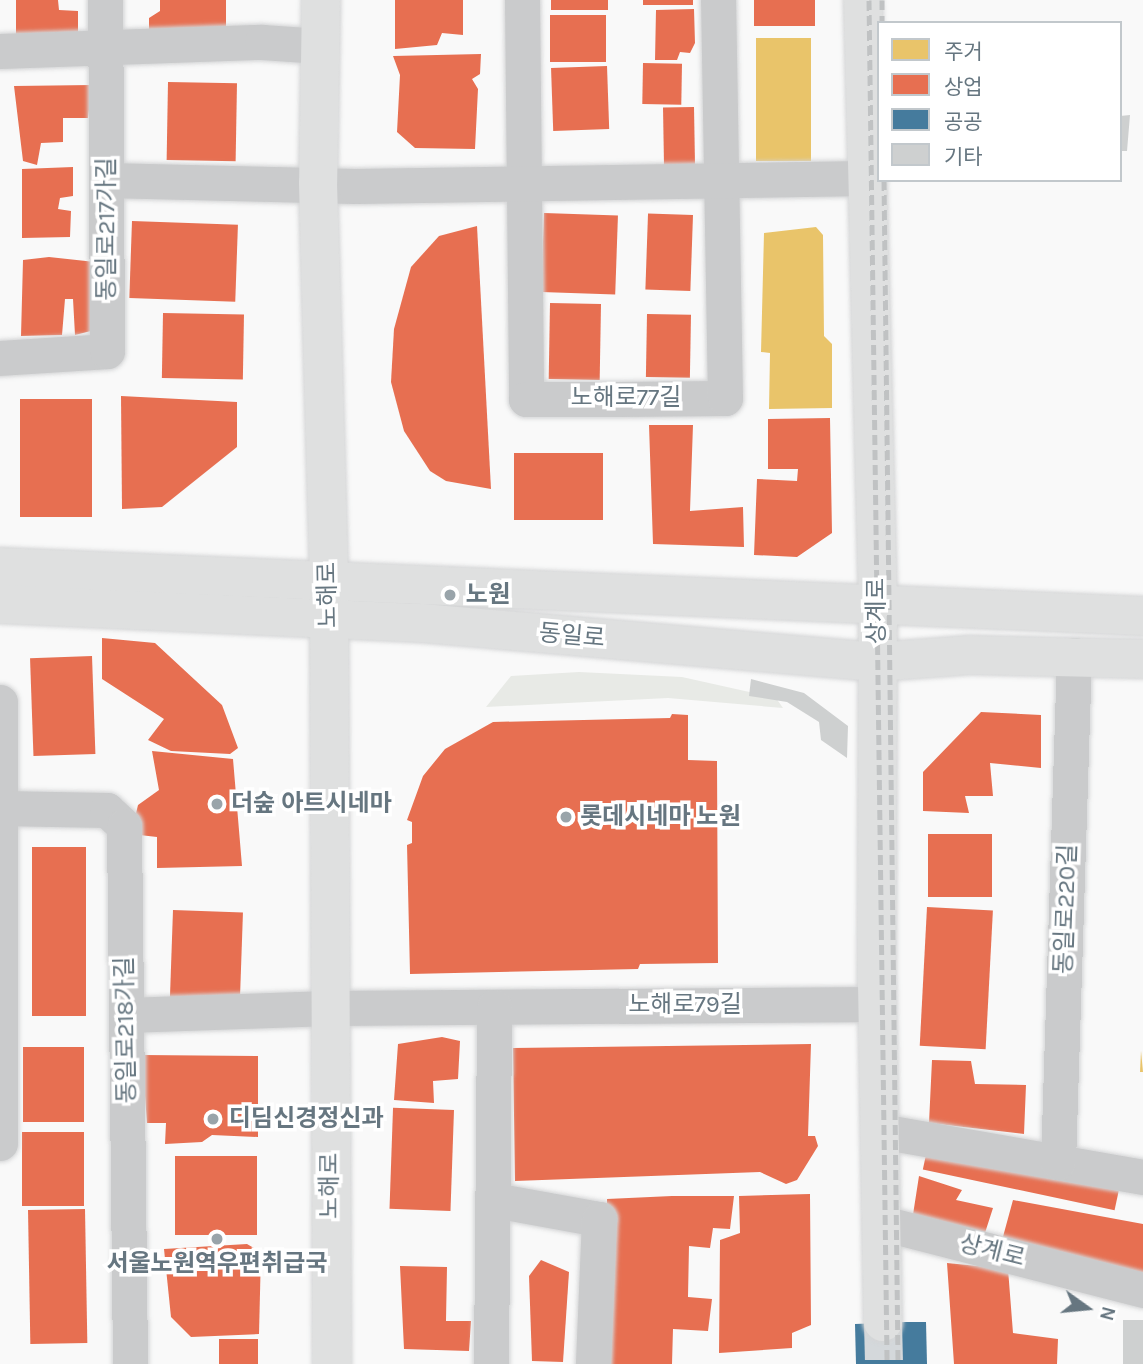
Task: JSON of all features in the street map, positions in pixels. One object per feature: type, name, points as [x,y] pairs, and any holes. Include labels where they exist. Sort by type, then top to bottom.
[{"type":"main road","name":"노해로","points":[[321,0],[318,183],[329,579],[332,1364]]},
{"type":"main road","name":"상계로","points":[[863,0],[878,607],[877,1004],[883,1322]]},
{"type":"main road","name":"동일로","points":[[0,567],[329,579],[878,607],[1143,616]]},
{"type":"main road","name":"동일로","points":[[0,604],[329,621],[422,622],[876,662],[970,655],[1074,655],[1143,659]]},
{"type":"street","name":"동일로217가길","points":[[0,357],[107,351],[105,0]]},
{"type":"street","points":[[522,0],[522,183]]},
{"type":"street","points":[[717,181],[718,0]]},
{"type":"street","points":[[0,51],[105,50],[262,42],[321,46]]},
{"type":"street","points":[[106,180],[522,183],[867,178]]},
{"type":"street","name":"노해로77길","points":[[522,183],[526,398],[724,398],[717,181]]},
{"type":"street","name":"동일로220길","points":[[1058,1163],[1074,655]]},
{"type":"street","points":[[0,702],[0,1143]]},
{"type":"street","name":"동일로218가길","points":[[1,808],[107,810],[124,826],[130,1364]]},
{"type":"street","name":"노해로79길","points":[[329,1008],[877,1004]]},
{"type":"street","points":[[491,1364],[494,1007]]},
{"type":"street","points":[[126,1015],[329,1008]]},
{"type":"street","points":[[880,1131],[1143,1177]]},
{"type":"street","points":[[494,1200],[599,1219],[593,1364]]},
{"type":"street","name":"상계로","points":[[882,1223],[1143,1290]]},
{"type":"shaded area","points":[[579,672],[682,677],[776,698],[783,708],[668,698],[486,707],[511,676]]},
{"type":"building: 주거","points":[[756,38],[811,38],[811,161],[756,161]]},
{"type":"building: 주거","points":[[816,227],[823,235],[824,336],[832,344],[832,408],[769,409],[770,353],[761,352],[764,233]]},
{"type":"building: 주거","points":[[1141,1051],[1143,1072],[1140,1072]]},
{"type":"building: 상업","points":[[16,0],[58,0],[59,10],[78,11],[78,34],[16,34]]},
{"type":"building: 상업","points":[[160,0],[226,0],[226,31],[149,31],[149,18],[160,11]]},
{"type":"building: 상업","points":[[395,0],[463,0],[463,35],[442,33],[437,45],[395,49]]},
{"type":"building: 상업","points":[[551,0],[608,0],[608,10],[551,10]]},
{"type":"building: 상업","points":[[643,0],[693,0],[693,5],[643,5]]},
{"type":"building: 상업","points":[[754,0],[815,0],[815,26],[754,26]]},
{"type":"building: 상업","points":[[694,9],[695,43],[690,53],[680,52],[677,60],[655,60],[656,10]]},
{"type":"building: 상업","points":[[550,15],[606,15],[606,62],[550,62]]},
{"type":"building: 상업","points":[[481,54],[480,74],[472,79],[478,89],[475,149],[415,148],[397,132],[400,75],[393,56]]},
{"type":"building: 상업","points":[[643,63],[682,64],[681,105],[642,104]]},
{"type":"building: 상업","points":[[607,66],[609,129],[553,131],[551,68]]},
{"type":"building: 상업","points":[[168,82],[237,83],[236,161],[167,160]]},
{"type":"building: 상업","points":[[92,85],[88,118],[63,118],[63,142],[41,143],[37,165],[23,161],[14,86]]},
{"type":"building: 상업","points":[[694,107],[695,165],[664,166],[663,108]]},
{"type":"building: 상업","points":[[73,167],[73,196],[60,198],[58,209],[71,211],[70,237],[22,238],[22,169]]},
{"type":"building: 상업","points":[[544,213],[618,216],[615,295],[541,292]]},
{"type":"building: 상업","points":[[648,213],[693,215],[690,291],[645,289]]},
{"type":"building: 상업","points":[[132,221],[238,225],[235,302],[129,298]]},
{"type":"building: 상업","points":[[477,226],[491,489],[446,481],[430,471],[404,431],[391,382],[394,329],[411,267],[439,236]]},
{"type":"building: 상업","points":[[49,257],[95,262],[95,330],[75,335],[73,299],[65,299],[62,335],[21,336],[23,260]]},
{"type":"building: 상업","points":[[550,303],[601,304],[600,380],[549,379]]},
{"type":"building: 상업","points":[[163,313],[244,314],[243,379],[162,378]]},
{"type":"building: 상업","points":[[647,314],[691,315],[690,378],[646,377]]},
{"type":"building: 상업","points":[[121,396],[237,402],[237,447],[162,507],[122,509]]},
{"type":"building: 상업","points":[[20,399],[92,399],[92,517],[20,517]]},
{"type":"building: 상업","points":[[830,418],[832,533],[797,557],[754,555],[757,479],[797,481],[798,469],[768,469],[768,419]]},
{"type":"building: 상업","points":[[649,425],[693,425],[690,511],[743,507],[744,547],[653,544]]},
{"type":"building: 상업","points":[[514,453],[603,453],[603,520],[514,520]]},
{"type":"building: 상업","points":[[102,638],[155,643],[222,705],[238,748],[230,754],[171,751],[148,740],[164,719],[102,679]]},
{"type":"building: 상업","points":[[92,656],[95,754],[33,756],[30,658]]},
{"type":"building: 상업","points":[[981,712],[1041,715],[1041,768],[990,763],[993,796],[965,796],[969,813],[923,811],[923,772]]},
{"type":"building: 상업","points":[[672,714],[688,715],[688,760],[717,761],[718,963],[640,964],[638,969],[410,974],[407,845],[412,843],[412,822],[407,820],[423,776],[445,749],[493,722],[670,718]]},
{"type":"building: 상업","points":[[152,751],[233,759],[242,866],[157,868],[157,837],[131,834],[138,805],[159,790]]},
{"type":"building: 상업","points":[[928,834],[992,834],[992,897],[928,897]]},
{"type":"building: 상업","points":[[32,847],[86,847],[86,1016],[32,1016]]},
{"type":"building: 상업","points":[[927,907],[993,910],[986,1049],[920,1046]]},
{"type":"building: 상업","points":[[173,910],[243,912],[240,1001],[170,999]]},
{"type":"building: 상업","points":[[442,1037],[460,1041],[458,1079],[433,1081],[434,1103],[394,1100],[398,1044]]},
{"type":"building: 상업","points":[[811,1044],[808,1136],[815,1136],[818,1146],[797,1180],[786,1184],[760,1172],[515,1181],[513,1048]]},
{"type":"building: 상업","points":[[23,1047],[84,1047],[84,1122],[23,1122]]},
{"type":"building: 상업","points":[[142,1055],[258,1056],[258,1137],[212,1135],[202,1142],[165,1144],[166,1123],[147,1123]]},
{"type":"building: 상업","points":[[932,1060],[971,1061],[975,1084],[1026,1085],[1024,1134],[929,1123]]},
{"type":"building: 상업","points":[[393,1108],[454,1110],[450,1211],[390,1209]]},
{"type":"building: 상업","points":[[22,1132],[84,1132],[84,1206],[22,1206]]},
{"type":"building: 상업","points":[[927,1150],[1119,1191],[1115,1210],[923,1170]]},
{"type":"building: 상업","points":[[175,1156],[257,1156],[257,1235],[175,1235]]},
{"type":"building: 상업","points":[[919,1176],[962,1190],[956,1200],[993,1208],[983,1239],[912,1221]]},
{"type":"building: 상업","points":[[810,1194],[811,1325],[792,1333],[792,1348],[719,1353],[720,1240],[740,1233],[739,1196]]},
{"type":"building: 상업","points":[[734,1196],[730,1229],[713,1228],[710,1248],[689,1246],[688,1297],[712,1299],[708,1331],[673,1329],[672,1364],[605,1364],[607,1199]]},
{"type":"building: 상업","points":[[1013,1200],[1143,1224],[1143,1279],[1001,1244]]},
{"type":"building: 상업","points":[[85,1209],[87,1343],[30,1344],[28,1210]]},
{"type":"building: 상업","points":[[247,1244],[261,1252],[259,1334],[191,1337],[171,1317],[164,1249]]},
{"type":"building: 상업","points":[[541,1260],[569,1272],[563,1362],[532,1361],[529,1276]]},
{"type":"building: 상업","points":[[947,1263],[1008,1269],[1013,1333],[1058,1339],[1057,1364],[954,1364]]},
{"type":"building: 상업","points":[[400,1266],[447,1267],[446,1321],[471,1321],[469,1351],[404,1349]]},
{"type":"building: 상업","points":[[219,1339],[258,1339],[258,1364],[219,1364]]},
{"type":"building: 공공","points":[[926,1322],[927,1364],[856,1364],[855,1324]]},
{"type":"building: 기타","points":[[1130,115],[1127,151],[1122,151],[1122,116]]},
{"type":"building: 기타","points":[[751,679],[804,693],[848,726],[847,758],[821,740],[819,722],[787,702],[749,696]]},
{"type":"building: 기타","points":[[1123,1320],[1143,1320],[1143,1364],[1123,1364]]},
{"type":"tunnel","points":[[883,1322],[884,1364]]},
{"type":"railway","points":[[869,0],[887,1364]]},
{"type":"railway","points":[[882,0],[882,21]]},
{"type":"railway","points":[[884,182],[898,1364]]},
{"type":"place","name":"노원","points":[[450,595]]},
{"type":"place","name":"더숲 아트시네마","points":[[217,804]]},
{"type":"place","name":"롯데시네마 노원","points":[[566,817]]},
{"type":"place","name":"디딤신경정신과","points":[[213,1119]]},
{"type":"place","name":"서울노원역우편취급국","points":[[217,1239]]}]
